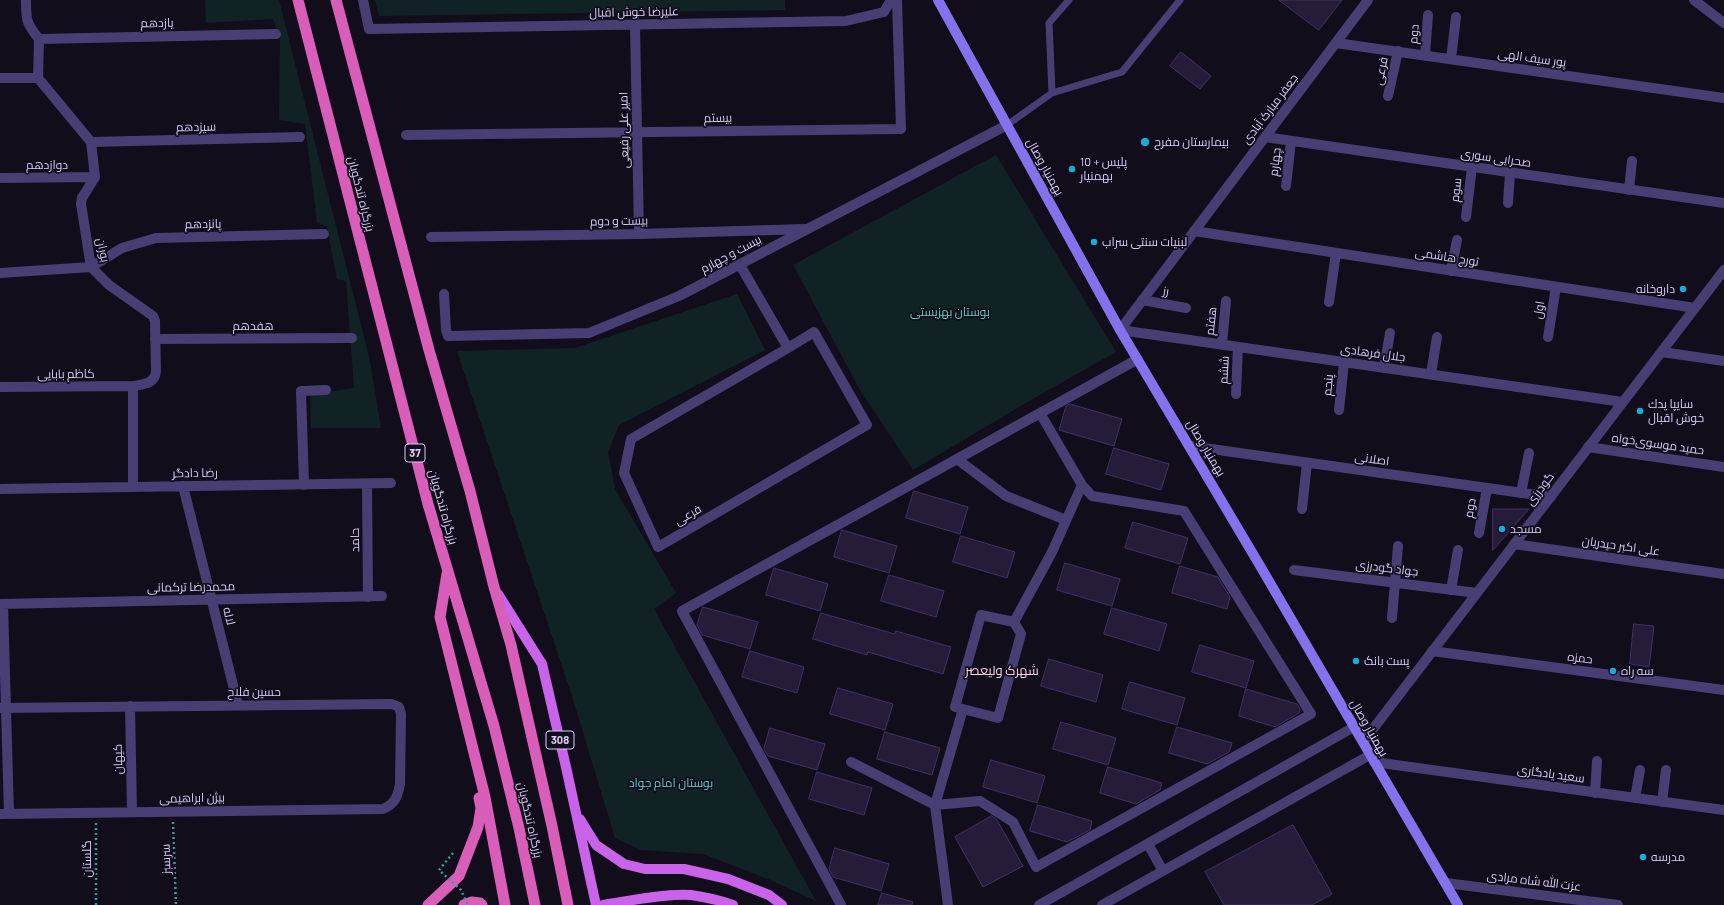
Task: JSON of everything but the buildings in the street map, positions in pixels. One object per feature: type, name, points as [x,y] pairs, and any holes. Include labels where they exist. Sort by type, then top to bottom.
[{"type":"highway","name":"بزرگراه تندگویان","points":[[298,0],[424,488],[494,726],[519,828],[535,905]]},
{"type":"highway","name":"بزرگراه تندگویان","points":[[336,0],[428,350],[470,491],[494,587],[511,644],[568,905]]},
{"type":"highway","points":[[448,570],[440,617],[485,797],[505,905]]},
{"type":"highway","points":[[428,905],[459,876],[478,827],[481,808],[474,754]]},
{"type":"highway","points":[[464,905],[472,902],[480,903],[482,905]]},
{"type":"main road","name":"بهمنیار وصال","points":[[938,0],[1120,330],[1190,446],[1458,905]]},
{"type":"main road","name":"308","points":[[494,587],[542,664],[596,905]]},
{"type":"main road","points":[[576,812],[596,845],[624,864],[645,869],[684,869],[728,879],[769,895],[782,905]]},
{"type":"main road","points":[[607,904],[689,895],[716,899],[733,905]]},
{"type":"street","points":[[26,0],[26,19],[29,26],[39,39],[38,78],[91,142],[94,177]]},
{"type":"street","name":"علیرضا خوش اقبال","points":[[363,0],[370,29],[846,21],[884,12],[891,0]]},
{"type":"street","name":"بیستم","points":[[406,135],[901,129],[897,0]]},
{"type":"street","name":"جعفر مبارک آبادی","points":[[1120,330],[1368,0]]},
{"type":"street","points":[[1694,0],[1724,23]]},
{"type":"street","name":"دوم","points":[[1425,55],[1428,15]]},
{"type":"street","points":[[1451,59],[1456,17]]},
{"type":"street","name":"امیر علی رفیعی","points":[[635,25],[639,234]]},
{"type":"street","name":"یازدهم","points":[[39,39],[276,34]]},
{"type":"street","name":"پور سیف الهی","points":[[1336,43],[1724,98]]},
{"type":"street","name":"فرعی","points":[[1388,96],[1398,52]]},
{"type":"street","points":[[0,78],[38,78]]},
{"type":"street","name":"بیست و چهارم","points":[[444,294],[446,330],[448,336],[589,333],[678,296],[1007,125]]},
{"type":"street","name":"سیزدهم","points":[[91,142],[300,137]]},
{"type":"street","name":"صحرایی سوری","points":[[1265,138],[1724,203]]},
{"type":"street","name":"چهارم","points":[[1286,186],[1291,141]]},
{"type":"street","points":[[1629,190],[1632,161]]},
{"type":"street","name":"سوم","points":[[1466,217],[1472,167]]},
{"type":"street","points":[[1508,203],[1510,173]]},
{"type":"street","name":"دوازدهم","points":[[0,178],[94,177]]},
{"type":"street","name":"بوران","points":[[94,177],[82,198],[81,204],[91,267],[110,285],[153,316],[155,321],[156,376],[147,384],[133,386]]},
{"type":"street","name":"بیست و دوم","points":[[431,237],[639,234],[808,229]]},
{"type":"street","name":"تورج هاشمی","points":[[1194,231],[1695,308]]},
{"type":"street","name":"پانزدهم","points":[[91,267],[122,248],[156,238],[324,234]]},
{"type":"street","points":[[1451,271],[1457,240]]},
{"type":"street","points":[[1329,302],[1336,253]]},
{"type":"street","points":[[740,264],[788,348]]},
{"type":"street","points":[[0,272],[91,267]]},
{"type":"street","name":"گودرزی","points":[[1363,742],[1724,270]]},
{"type":"street","name":"اول","points":[[1548,337],[1556,287]]},
{"type":"street","name":"رز","points":[[1142,300],[1186,308]]},
{"type":"street","name":"هفتم","points":[[1222,344],[1226,301]]},
{"type":"street","name":"جلال فرهادی","points":[[1120,330],[1623,402]]},
{"type":"street","name":"فرعی","points":[[814,332],[867,425],[658,547],[624,473],[631,439],[788,348],[814,332]]},
{"type":"street","points":[[1384,368],[1390,333]]},
{"type":"street","points":[[1431,374],[1437,337]]},
{"type":"street","name":"هفدهم","points":[[155,339],[352,338]]},
{"type":"street","name":"ششم","points":[[1236,394],[1238,347]]},
{"type":"street","points":[[1662,352],[1724,361]]},
{"type":"street","points":[[841,905],[682,611],[1138,359]]},
{"type":"street","name":"پنجم","points":[[1339,410],[1344,362]]},
{"type":"street","points":[[133,386],[133,487]]},
{"type":"street","name":"کاظم بابایی","points":[[0,388],[133,386]]},
{"type":"street","points":[[304,485],[301,391],[326,390]]},
{"type":"street","points":[[851,762],[935,805],[980,801],[1013,822],[1036,867],[1312,714],[1184,511],[1092,496],[1082,485],[1040,413]]},
{"type":"street","name":"اصلانی","points":[[1190,446],[1551,497]]},
{"type":"street","name":"حمید موسوی‌خواه","points":[[1588,448],[1724,467]]},
{"type":"street","points":[[1521,493],[1529,453]]},
{"type":"street","points":[[957,459],[1006,496],[1066,520]]},
{"type":"street","points":[[1302,508],[1308,463]]},
{"type":"street","name":"رضا دادگر","points":[[0,489],[391,483]]},
{"type":"street","name":"حامد","points":[[367,484],[368,597]]},
{"type":"street","points":[[1014,622],[1052,552],[1082,485]]},
{"type":"street","name":"لاله","points":[[183,486],[238,705]]},
{"type":"street","name":"دوم","points":[[1479,533],[1487,488]]},
{"type":"street","name":"علی اکبر حیدریان","points":[[1514,544],[1724,574]]},
{"type":"street","points":[[1392,618],[1398,546]]},
{"type":"street","points":[[1451,590],[1458,550]]},
{"type":"street","name":"جواد گودرزی","points":[[1294,570],[1477,593]]},
{"type":"street","name":"محمدرضا ترکمانی","points":[[2,604],[382,596]]},
{"type":"street","points":[[2,604],[4,814]]},
{"type":"street","points":[[981,615],[1014,622],[1021,634],[998,718],[955,706],[981,615]]},
{"type":"street","name":"حمزه","points":[[1432,651],[1724,690]]},
{"type":"street","name":"حسین فلاح","points":[[3,708],[392,704],[399,707],[401,714],[400,784],[398,795],[391,806],[384,809]]},
{"type":"street","name":"کیهان","points":[[130,706],[132,812]]},
{"type":"street","points":[[948,905],[935,805],[963,709]]},
{"type":"street","points":[[1039,905],[1354,727]]},
{"type":"street","points":[[1102,905],[1372,759]]},
{"type":"street","name":"سعید یادگاری","points":[[1372,759],[1595,793],[1724,810]]},
{"type":"street","points":[[1595,793],[1597,761]]},
{"type":"street","points":[[1635,798],[1640,770]]},
{"type":"street","points":[[1662,802],[1666,770]]},
{"type":"street","name":"بیژن ابراهیمی","points":[[4,814],[384,809]]},
{"type":"street","points":[[1148,844],[1163,871]]},
{"type":"street","name":"عزت الله شاه مرادی","points":[[1446,883],[1618,905]]},
{"type":"lane","points":[[1052,93],[1049,23],[1069,0]]},
{"type":"lane","points":[[1007,125],[1052,93],[1122,72],[1180,0]]},
{"type":"path","name":"گلستان","points":[[96,812],[96,905]]},
{"type":"path","name":"سرسبز","points":[[173,812],[176,905]]},
{"type":"path","points":[[453,853],[439,870],[460,890],[468,905]]},
{"type":"green space","points":[[205,0],[279,0],[370,361],[381,428],[311,428],[310,395],[354,388],[346,281],[337,279],[327,227],[317,222],[305,124],[279,120],[280,40],[273,19],[206,23]]},
{"type":"green space","points":[[375,0],[785,0],[785,10],[379,16]]},
{"type":"green space","name":"بوستان بهزیستی","points":[[996,155],[1116,352],[1029,401],[913,470],[860,390],[793,265]]},
{"type":"green space","name":"بوستان امام جواد","points":[[737,294],[765,350],[619,425],[608,452],[615,489],[676,593],[654,609],[816,901],[768,879],[703,854],[641,850],[615,838],[573,699],[457,351],[575,348]]},
{"type":"place","name":"بیمارستان مفرح","points":[[1145,142]]},
{"type":"place","name":"پلیس + 10 بهمنیار","points":[[1072,169]]},
{"type":"place","name":"لبنیات سنتی سراب","points":[[1094,242]]},
{"type":"place","name":"داروخانه","points":[[1683,289]]},
{"type":"place","name":"سايپا يدك خوش اقبال","points":[[1640,411]]},
{"type":"place","name":"مسجد","points":[[1502,529]]},
{"type":"place","name":"پست بانک","points":[[1356,661]]},
{"type":"place","name":"سه راه","points":[[1613,671]]},
{"type":"place","name":"مدرسه","points":[[1643,857]]},
{"type":"district","name":"شهرک ولیعصر","points":[[1002,671]]}]
